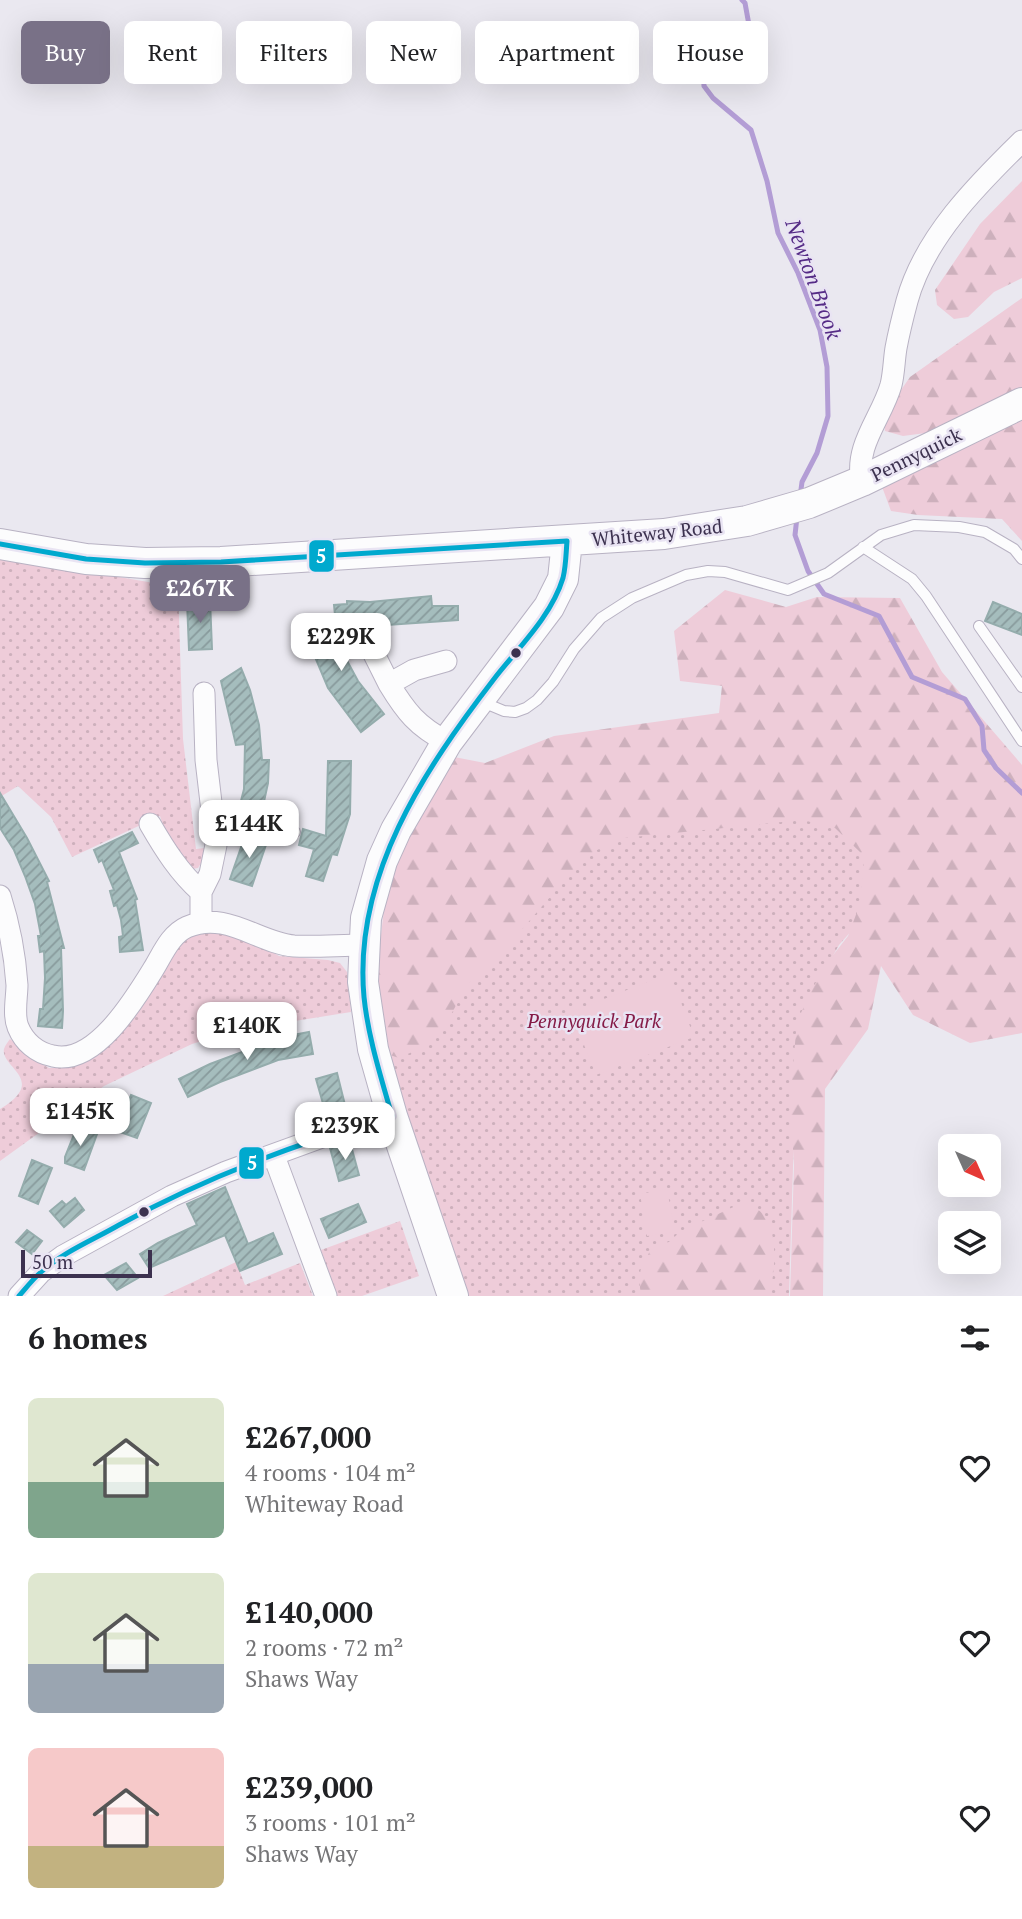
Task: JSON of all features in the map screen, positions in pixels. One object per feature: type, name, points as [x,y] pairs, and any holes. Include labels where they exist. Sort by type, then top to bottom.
[{"type":"street","points":[[862,481],[861,457],[891,386],[896,349],[908,298],[922,262],[956,214],[993,169],[1022,141]]},
{"type":"street","name":"Pennyquick","points":[[809,503],[862,481],[1022,403]]},
{"type":"street","name":"Whiteway Road","points":[[0,544],[86,559],[145,563],[220,562],[664,534],[735,523],[809,503]]},
{"type":"street","points":[[453,1296],[392,1116],[373,1049],[363,982],[366,918],[382,861],[396,830],[446,742],[549,607],[563,579],[567,541]]},
{"type":"street","points":[[373,652],[406,712],[417,724],[446,742]]},
{"type":"street","points":[[389,684],[414,670],[446,661]]},
{"type":"street","points":[[201,923],[201,892],[210,874],[216,845],[206,760],[204,693]]},
{"type":"street","points":[[150,824],[183,876],[201,892]]},
{"type":"street","points":[[0,896],[7,918],[17,983],[8,1028],[43,1054],[62,1058],[78,1055],[92,1047],[134,1000],[173,937],[186,928],[201,923],[218,922],[293,946],[363,945]]},
{"type":"street","points":[[19,1296],[41,1272],[63,1256],[172,1196],[226,1172],[332,1133],[392,1116]]},
{"type":"street","points":[[274,1156],[326,1296]]},
{"type":"lane","points":[[478,700],[504,711],[515,712],[526,708],[553,682],[573,649],[601,618],[632,598],[677,578],[708,571],[725,572],[788,590],[828,573],[881,535],[914,525],[959,527],[985,532],[1014,548],[1022,559]]},
{"type":"lane","points":[[863,547],[912,579],[926,596],[1022,741]]},
{"type":"lane","points":[[979,626],[1022,687]]},
{"type":"lane","points":[[214,830],[255,827],[283,834],[295,832]]},
{"type":"green space","points":[[1022,181],[1022,278],[994,292],[968,317],[954,319],[937,305],[935,290],[980,224]]},
{"type":"green space","points":[[1022,298],[1022,541],[1002,519],[891,511],[881,484],[941,431],[903,436],[885,431],[889,410],[897,396],[910,377]]},
{"type":"green space","points":[[0,557],[178,587],[183,739],[196,849],[205,848],[198,868],[192,869],[165,832],[160,816],[72,857],[51,817],[18,786],[0,797]]},
{"type":"green space","points":[[725,590],[786,607],[817,597],[900,598],[942,672],[1022,765],[1022,1033],[970,1043],[913,1015],[881,966],[868,1029],[825,1089],[823,1296],[790,1296],[794,1165],[790,1100],[797,1021],[823,968],[848,936],[860,904],[864,867],[860,852],[835,828],[803,820],[624,838],[597,850],[574,869],[507,947],[468,984],[449,1018],[423,1047],[399,1058],[390,1055],[381,1031],[377,969],[385,901],[397,851],[449,756],[485,763],[554,736],[719,713],[722,686],[680,681],[674,631]]},
{"type":"green space","name":"Pennyquick Park","points":[[775,762],[867,859],[868,912],[839,945],[821,977],[796,1071],[789,1296],[465,1296],[389,1062],[385,1016],[419,908]]},
{"type":"green space","points":[[199,928],[232,928],[279,956],[340,963],[347,972],[351,1012],[233,1031],[192,1044],[104,1086],[0,1161],[0,1109],[14,1099],[21,1090],[22,1082],[5,1056],[4,1048],[10,1039],[49,1068],[68,1068],[99,1050],[177,943]]},
{"type":"green space","points":[[670,973],[694,1037],[596,1075],[571,1012]]},
{"type":"green space","points":[[667,1189],[675,1232],[647,1236],[640,1194]]},
{"type":"green space","points":[[740,1204],[761,1212],[771,1229],[774,1265],[768,1296],[641,1296],[641,1268],[650,1251],[658,1244],[669,1242],[681,1231]]},
{"type":"green space","points":[[400,1221],[419,1276],[362,1296],[337,1296],[321,1250]]},
{"type":"green space","points":[[236,1262],[245,1285],[300,1263],[313,1296],[163,1296]]},
{"type":"building","points":[[431,596],[432,606],[458,606],[458,620],[373,626],[372,615],[335,615],[334,605],[347,604],[347,601],[370,602]]},
{"type":"building","points":[[210,600],[212,649],[189,650],[187,601]]},
{"type":"building","points":[[993,602],[1022,614],[1022,635],[985,621]]},
{"type":"building","points":[[332,616],[345,657],[358,681],[384,714],[361,732],[328,688],[310,645],[305,620]]},
{"type":"building","points":[[241,668],[259,725],[262,760],[269,760],[268,783],[260,820],[237,817],[244,789],[245,744],[236,745],[221,681]]},
{"type":"building","points":[[328,761],[351,761],[350,814],[337,855],[332,854],[323,881],[306,876],[314,849],[299,845],[303,829],[326,836]]},
{"type":"building","points":[[0,793],[49,881],[47,882],[64,948],[61,948],[62,1028],[38,1026],[40,1009],[43,1009],[44,951],[40,952],[38,936],[41,936],[35,904],[25,876],[14,850],[0,828]]},
{"type":"building","points":[[132,832],[138,843],[119,852],[137,899],[135,900],[143,950],[120,952],[119,937],[123,936],[117,905],[114,906],[110,891],[114,890],[102,860],[99,862],[94,850]]},
{"type":"building","points":[[254,835],[268,839],[252,886],[230,879],[245,836]]},
{"type":"building","points":[[309,1032],[313,1054],[278,1060],[188,1097],[179,1079],[272,1039]]},
{"type":"building","points":[[337,1073],[346,1109],[326,1114],[316,1079]]},
{"type":"building","points":[[131,1095],[151,1103],[137,1138],[117,1131]]},
{"type":"building","points":[[77,1127],[97,1134],[84,1170],[65,1163]]},
{"type":"building","points":[[350,1142],[359,1175],[339,1181],[330,1148]]},
{"type":"building","points":[[32,1160],[52,1168],[38,1204],[19,1196]]},
{"type":"building","points":[[225,1187],[248,1244],[273,1233],[282,1254],[240,1271],[225,1235],[149,1268],[140,1254],[197,1225],[187,1204]]},
{"type":"building","points":[[75,1198],[84,1210],[64,1227],[50,1211],[62,1201],[66,1205]]},
{"type":"building","points":[[358,1204],[366,1222],[329,1238],[321,1219]]},
{"type":"building","points":[[27,1230],[42,1241],[32,1254],[16,1242]]},
{"type":"building","points":[[126,1263],[138,1278],[117,1290],[104,1275]]},
{"type":"waterway","name":"Newton Brook","points":[[742,0],[749,25],[703,69],[704,86],[713,98],[751,130],[767,181],[778,233],[798,273],[820,330],[827,367],[828,416],[817,453],[802,482],[800,497]]},
{"type":"waterway","name":"Newton Brook","points":[[797,517],[795,535],[808,571],[824,594],[879,616],[912,677],[965,699],[982,726],[984,750],[996,768],[1022,793]]},
{"type":"transit line","name":"5","points":[[0,544],[86,559],[145,563],[221,562],[567,541],[563,578],[551,606],[443,750],[419,788],[382,867],[370,909],[364,952],[364,997],[372,1042],[392,1116],[287,1150],[185,1192],[59,1258],[38,1275],[19,1296]]}]
